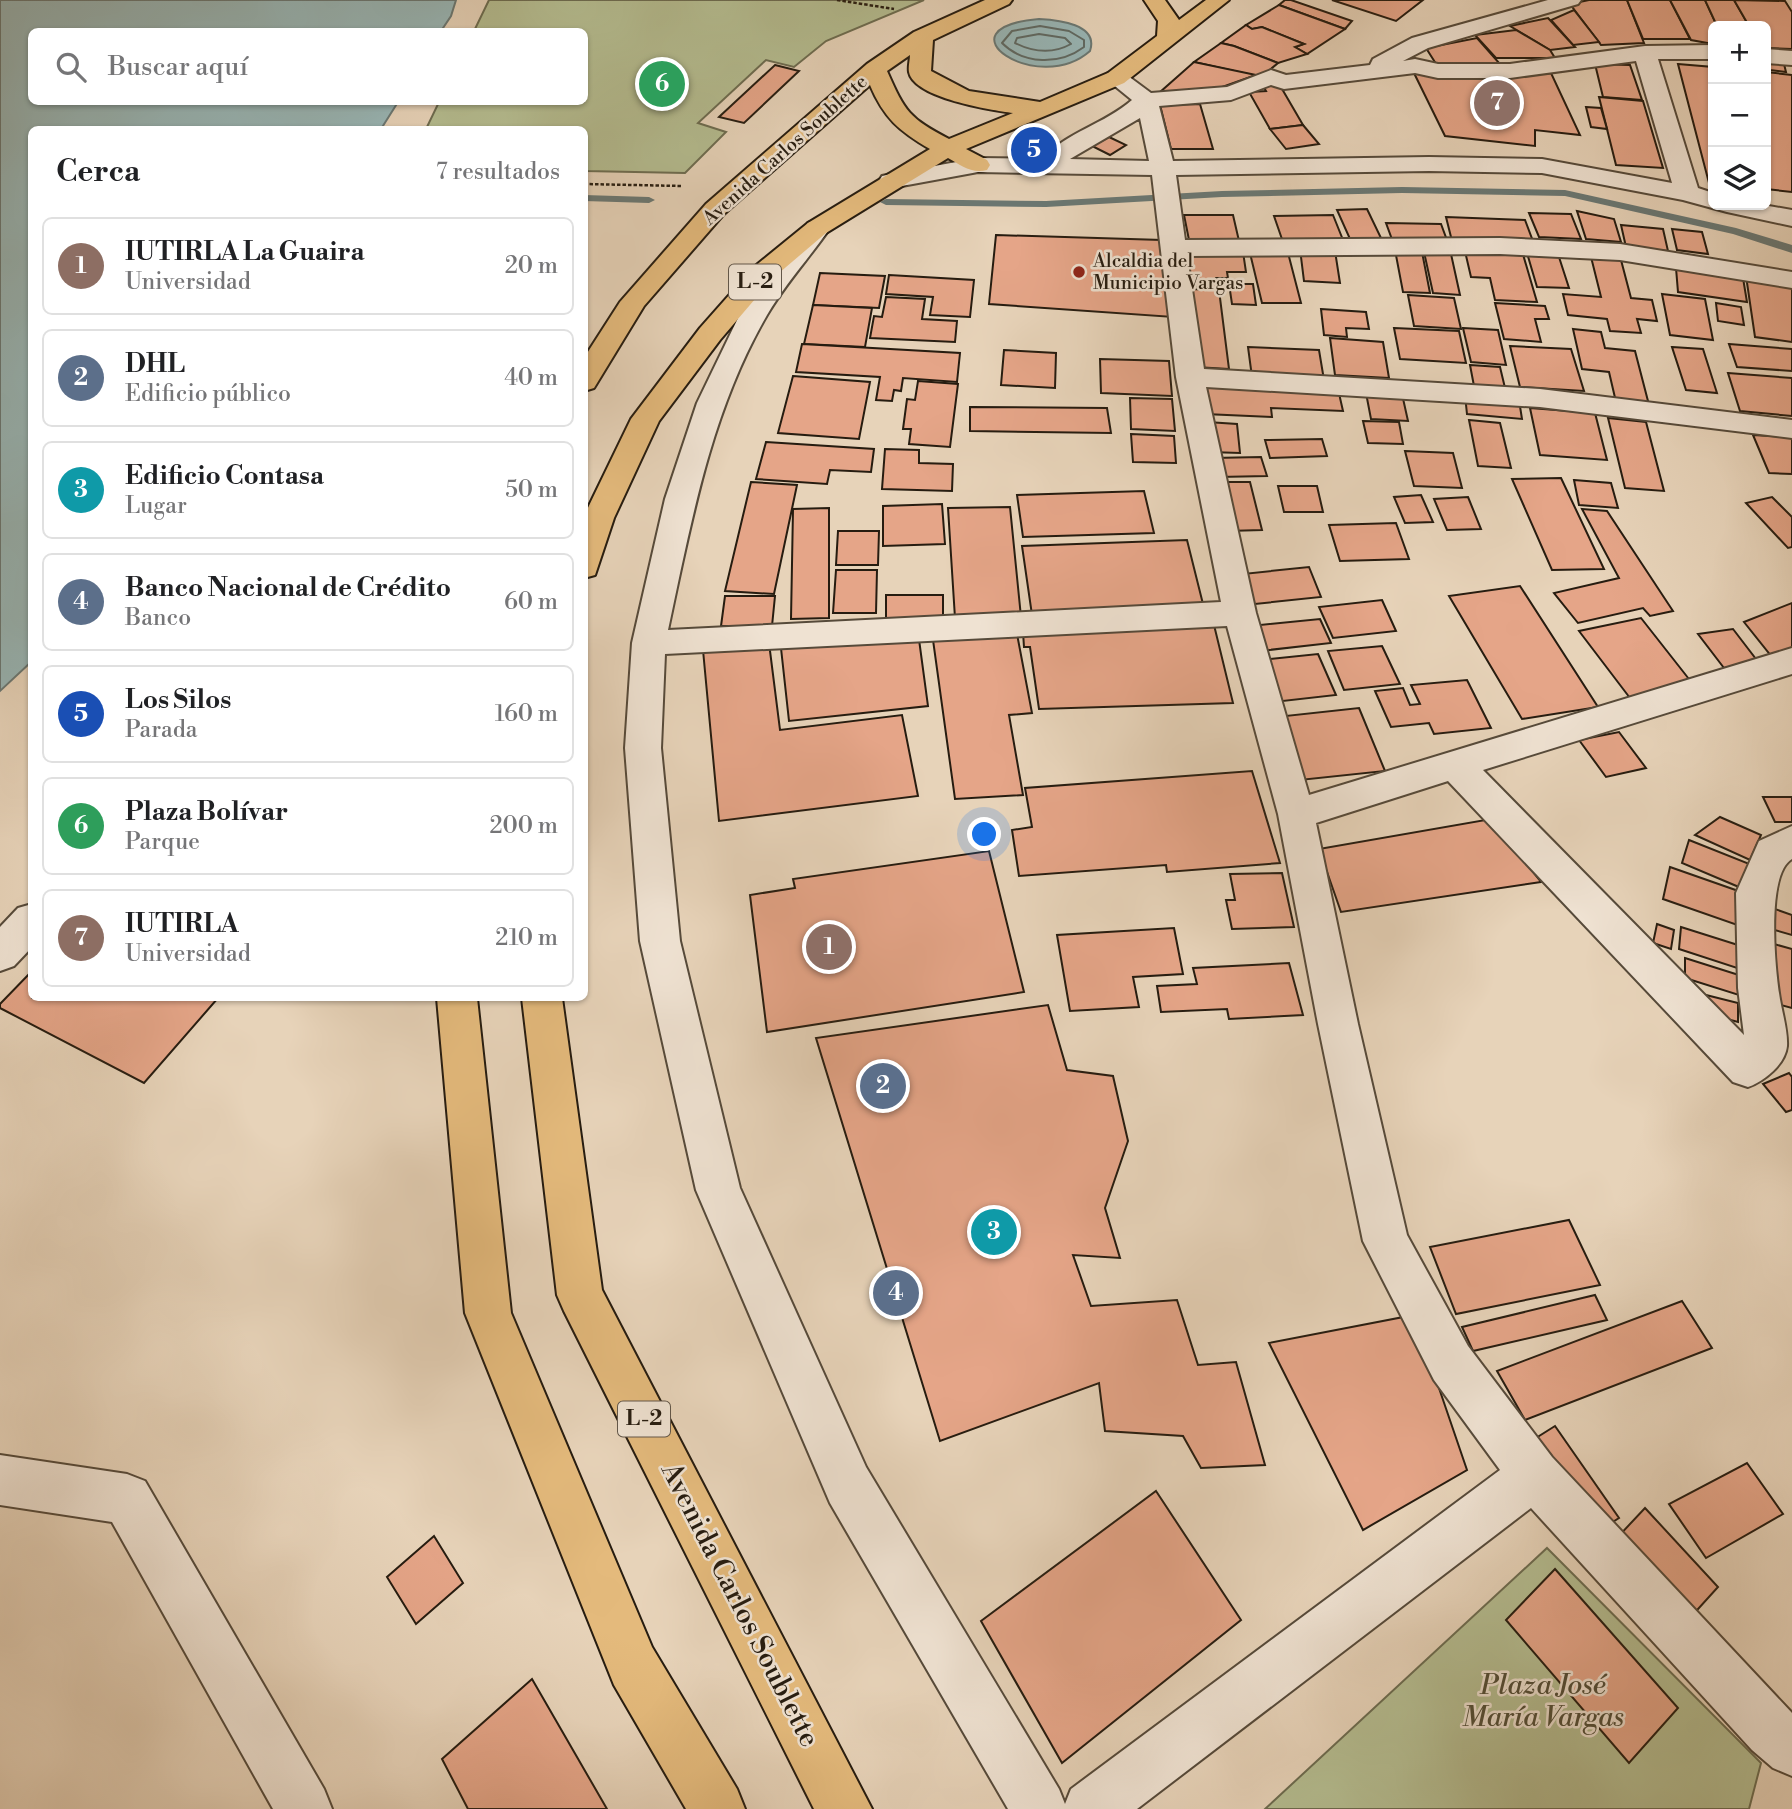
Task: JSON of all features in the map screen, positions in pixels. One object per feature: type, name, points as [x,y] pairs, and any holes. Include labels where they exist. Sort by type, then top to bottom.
[{"type":"main road","name":"Avenida Carlos Soublette","points":[[588,375],[633,302],[715,209],[875,69],[922,37],[1002,0]]},
{"type":"main road","points":[[1154,0],[1169,21],[1168,40]]},
{"type":"main road","name":"L-2","points":[[588,554],[599,518],[646,419],[710,334],[763,273],[817,228],[946,149],[1116,78],[1219,0]]},
{"type":"main road","name":"L-2","points":[[922,37],[920,74],[934,87],[961,98],[1040,108]]},
{"type":"main road","points":[[875,69],[890,104],[910,128],[978,165]]},
{"type":"main road","points":[[457,1001],[488,1314],[633,1666],[717,1809]]},
{"type":"main road","name":"Avenida Carlos Soublette","points":[[542,1001],[580,1295],[844,1809]]},
{"type":"street","points":[[1370,69],[1420,43],[1571,0]]},
{"type":"street","points":[[1051,166],[1053,161],[1070,148],[1128,116],[1146,100],[1231,93],[1271,77],[1284,82],[1370,69],[1415,66],[1437,71],[1510,71],[1645,53],[1708,52]]},
{"type":"street","points":[[1645,53],[1687,193]]},
{"type":"street","points":[[1771,56],[1792,58]]},
{"type":"street","points":[[1116,78],[1146,100],[1164,177],[1190,377],[1240,613],[1296,814],[1338,1024],[1386,1241],[1451,1363],[1534,1475],[1771,1731],[1792,1749]]},
{"type":"street","points":[[891,181],[978,165],[1051,166],[1164,177],[1429,163],[1542,166],[1687,193],[1708,199]]},
{"type":"street","points":[[1735,210],[1787,244]]},
{"type":"street","points":[[817,228],[754,314],[711,403],[680,499],[649,643],[643,748],[660,941],[718,1190],[848,1485],[1039,1809]]},
{"type":"street","points":[[1171,237],[1620,252],[1787,244]]},
{"type":"street","points":[[1190,377],[1540,398],[1792,429]]},
{"type":"street","points":[[649,643],[1240,613]]},
{"type":"street","points":[[1296,814],[1792,661]]},
{"type":"street","points":[[1455,765],[1748,1069],[1766,1047],[1758,988],[1755,892],[1772,852],[1792,841]]},
{"type":"street","points":[[0,954],[28,924]]},
{"type":"street","points":[[1091,1809],[1534,1475]]},
{"type":"street","points":[[0,1480],[127,1499],[304,1809]]},
{"type":"path","points":[[836,0],[872,8],[898,9]]},
{"type":"green space","points":[[489,0],[924,0],[826,41],[794,67],[766,60],[698,123],[726,132],[685,173],[588,171],[588,126],[427,126],[438,105],[588,105],[588,28],[475,28]]},
{"type":"green space","name":"Plaza José María Vargas","points":[[1547,1548],[1761,1763],[1749,1809],[1265,1809]]},
{"type":"water","points":[[0,0],[456,0],[451,16],[443,28],[28,28],[28,105],[396,105],[383,126],[28,126],[28,665],[0,691]]},
{"type":"water","points":[[1039,19],[1066,22],[1083,29],[1091,42],[1090,51],[1069,63],[1045,67],[1006,56],[996,45],[996,34],[1009,25]]},
{"type":"building","points":[[1285,0],[1352,21],[1345,29],[1279,5]]},
{"type":"building","points":[[1332,0],[1423,0],[1396,21]]},
{"type":"building","points":[[1589,0],[1627,0],[1644,43],[1601,45],[1570,4]]},
{"type":"building","points":[[1627,0],[1670,0],[1690,39],[1643,39]]},
{"type":"building","points":[[1670,0],[1705,0],[1715,21],[1708,21],[1708,43],[1691,40]]},
{"type":"building","points":[[1705,0],[1734,0],[1746,21],[1715,21]]},
{"type":"building","points":[[1734,0],[1785,1],[1792,12],[1792,49],[1771,48],[1771,21],[1746,21]]},
{"type":"building","points":[[1279,5],[1345,29],[1307,54],[1295,47],[1304,44],[1262,27],[1252,29],[1246,25]]},
{"type":"building","points":[[1574,10],[1599,42],[1573,45],[1551,20]]},
{"type":"building","points":[[1548,18],[1575,47],[1550,50],[1510,26]]},
{"type":"building","points":[[1246,25],[1252,29],[1262,27],[1304,44],[1295,47],[1307,54],[1278,63],[1221,43]]},
{"type":"building","points":[[1516,30],[1550,50],[1555,58],[1496,58],[1475,35]]},
{"type":"building","points":[[1477,38],[1500,64],[1438,67],[1426,48]]},
{"type":"building","points":[[1221,43],[1278,63],[1261,77],[1194,62]]},
{"type":"building","points":[[1771,59],[1783,60],[1786,72],[1771,70]]},
{"type":"building","points":[[1194,62],[1256,75],[1211,91],[1159,93]]},
{"type":"building","points":[[1595,64],[1630,65],[1642,100],[1603,97]]},
{"type":"building","points":[[1678,64],[1708,67],[1708,179]]},
{"type":"building","points":[[775,65],[799,71],[744,123],[719,117]]},
{"type":"building","points":[[1413,71],[1488,76],[1551,73],[1580,135],[1535,130],[1535,146],[1445,136]]},
{"type":"building","points":[[1771,73],[1792,75],[1792,192],[1771,190]]},
{"type":"building","points":[[1278,82],[1303,125],[1270,129],[1249,92],[1266,91],[1262,84]]},
{"type":"building","points":[[1599,97],[1643,101],[1663,168],[1616,165]]},
{"type":"building","points":[[1200,104],[1213,149],[1171,149],[1160,105]]},
{"type":"building","points":[[1586,107],[1601,108],[1607,129],[1591,127]]},
{"type":"building","points":[[1303,125],[1319,144],[1286,149],[1270,129]]},
{"type":"building","points":[[1109,137],[1126,145],[1110,155],[1092,146]]},
{"type":"building","points":[[1367,209],[1381,238],[1350,239],[1337,210]]},
{"type":"building","points":[[1577,211],[1614,219],[1621,242],[1586,239]]},
{"type":"building","points":[[1529,213],[1571,214],[1581,239],[1539,237]]},
{"type":"building","points":[[1184,215],[1233,215],[1239,241],[1189,240]]},
{"type":"building","points":[[1333,215],[1343,240],[1283,242],[1274,216]]},
{"type":"building","points":[[1446,217],[1525,220],[1534,244],[1452,241]]},
{"type":"building","points":[[1386,223],[1441,224],[1448,243],[1393,242]]},
{"type":"building","points":[[1621,225],[1663,229],[1668,251],[1626,247]]},
{"type":"building","points":[[1672,229],[1702,232],[1708,254],[1677,250]]},
{"type":"building","name":"Alcaldia del Municipio Vargas","points":[[996,235],[1162,240],[1173,317],[989,304]]},
{"type":"building","points":[[1464,247],[1522,251],[1537,302],[1495,300],[1490,278],[1471,277]]},
{"type":"building","points":[[1249,249],[1287,249],[1301,303],[1262,303]]},
{"type":"building","points":[[1300,249],[1335,251],[1340,283],[1304,281]]},
{"type":"building","points":[[1181,250],[1243,252],[1246,272],[1227,272],[1228,278],[1216,278],[1217,287],[1185,286]]},
{"type":"building","points":[[1395,250],[1422,252],[1430,293],[1403,292]]},
{"type":"building","points":[[1424,252],[1451,254],[1460,295],[1433,293]]},
{"type":"building","points":[[1527,253],[1558,254],[1569,288],[1537,287]]},
{"type":"building","points":[[1591,257],[1621,260],[1631,298],[1652,300],[1657,321],[1637,319],[1641,333],[1610,331],[1607,319],[1568,315],[1563,294],[1601,297]]},
{"type":"building","points":[[1676,268],[1743,278],[1747,302],[1678,292]]},
{"type":"building","points":[[820,273],[885,276],[879,308],[813,305]]},
{"type":"building","points":[[889,275],[974,280],[970,317],[930,315],[933,297],[886,294]]},
{"type":"building","points":[[1746,276],[1792,283],[1792,342],[1755,337]]},
{"type":"building","points":[[1229,284],[1253,284],[1256,305],[1232,304]]},
{"type":"building","points":[[1187,289],[1219,290],[1229,369],[1195,367]]},
{"type":"building","points":[[1662,294],[1705,299],[1713,340],[1670,335]]},
{"type":"building","points":[[1408,295],[1454,298],[1461,329],[1414,326]]},
{"type":"building","points":[[886,297],[925,299],[922,319],[957,321],[955,342],[870,338],[874,316],[882,317]]},
{"type":"building","points":[[1495,303],[1545,306],[1549,319],[1535,319],[1541,342],[1504,339]]},
{"type":"building","points":[[1716,303],[1741,307],[1744,325],[1718,321]]},
{"type":"building","points":[[813,305],[872,308],[865,347],[804,344]]},
{"type":"building","points":[[1321,309],[1366,312],[1369,329],[1346,328],[1347,337],[1324,335]]},
{"type":"building","points":[[1394,328],[1459,331],[1466,363],[1400,359]]},
{"type":"building","points":[[1463,328],[1498,330],[1506,365],[1471,362]]},
{"type":"building","points":[[1573,329],[1601,332],[1605,348],[1635,351],[1649,405],[1616,402],[1609,372],[1582,369]]},
{"type":"building","points":[[1330,338],[1383,342],[1389,378],[1335,375]]},
{"type":"building","points":[[802,344],[960,353],[957,382],[903,378],[901,391],[894,390],[892,401],[876,400],[880,377],[796,372]]},
{"type":"building","points":[[1729,344],[1792,349],[1792,371],[1737,367]]},
{"type":"building","points":[[1510,346],[1571,349],[1584,391],[1520,387]]},
{"type":"building","points":[[1248,347],[1319,350],[1324,380],[1252,377]]},
{"type":"building","points":[[1672,347],[1703,349],[1717,393],[1686,390]]},
{"type":"building","points":[[1004,350],[1056,353],[1055,388],[1001,385]]},
{"type":"building","points":[[1100,359],[1169,361],[1172,396],[1101,393]]},
{"type":"building","points":[[1470,365],[1500,367],[1505,388],[1474,386]]},
{"type":"building","points":[[1728,373],[1792,378],[1792,416],[1740,411]]},
{"type":"building","points":[[793,376],[870,382],[859,439],[778,433]]},
{"type":"building","points":[[918,381],[958,384],[950,447],[909,444],[911,429],[903,429],[907,399],[915,400]]},
{"type":"building","points":[[1202,383],[1338,389],[1343,411],[1271,408],[1272,417],[1205,414]]},
{"type":"building","points":[[1366,393],[1402,394],[1408,421],[1371,419]]},
{"type":"building","points":[[1465,395],[1519,400],[1522,419],[1467,414]]},
{"type":"building","points":[[1130,398],[1172,399],[1175,431],[1131,429]]},
{"type":"building","points":[[970,407],[1107,408],[1111,433],[970,431]]},
{"type":"building","points":[[1530,408],[1595,413],[1607,460],[1540,455]]},
{"type":"building","points":[[1608,418],[1646,422],[1664,491],[1625,488]]},
{"type":"building","points":[[1469,420],[1500,423],[1511,468],[1478,466]]},
{"type":"building","points":[[1363,421],[1399,422],[1403,444],[1368,443]]},
{"type":"building","points":[[1207,422],[1237,424],[1240,453],[1209,452]]},
{"type":"building","points":[[1131,434],[1174,436],[1176,463],[1133,462]]},
{"type":"building","points":[[1753,435],[1792,437],[1792,474],[1769,473]]},
{"type":"building","points":[[1322,439],[1327,456],[1270,458],[1265,440]]},
{"type":"building","points":[[766,442],[874,449],[871,472],[830,470],[827,484],[756,479]]},
{"type":"building","points":[[885,449],[919,450],[919,463],[953,464],[952,491],[882,489]]},
{"type":"building","points":[[1405,451],[1453,453],[1462,488],[1414,486]]},
{"type":"building","points":[[1261,457],[1267,476],[1218,477],[1213,458]]},
{"type":"building","points":[[1561,478],[1604,569],[1552,570],[1512,479]]},
{"type":"building","points":[[1574,480],[1611,483],[1618,508],[1579,505]]},
{"type":"building","points":[[751,482],[797,485],[774,594],[725,591]]},
{"type":"building","points":[[1216,482],[1250,482],[1262,530],[1227,531]]},
{"type":"building","points":[[1278,486],[1317,486],[1323,512],[1284,512]]},
{"type":"building","points":[[1144,491],[1154,533],[1023,537],[1017,495]]},
{"type":"building","points":[[1421,495],[1433,522],[1405,523],[1394,497]]},
{"type":"building","points":[[1468,497],[1481,529],[1447,530],[1434,499]]},
{"type":"building","points":[[1772,497],[1792,517],[1792,547],[1788,548],[1746,503]]},
{"type":"building","points":[[942,504],[945,544],[883,546],[883,506]]},
{"type":"building","points":[[1010,507],[1021,617],[955,618],[948,508]]},
{"type":"building","points":[[829,508],[829,618],[791,619],[793,509]]},
{"type":"building","points":[[1582,509],[1607,511],[1673,611],[1650,616],[1643,608],[1578,623],[1554,593],[1619,578]]},
{"type":"building","points":[[1396,523],[1409,559],[1340,561],[1329,525]]},
{"type":"building","points":[[838,531],[879,531],[878,565],[836,565]]},
{"type":"building","points":[[1187,540],[1204,608],[1032,615],[1022,546]]},
{"type":"building","points":[[1309,567],[1321,597],[1245,605],[1233,575]]},
{"type":"building","points":[[836,570],[877,570],[876,613],[833,613]]},
{"type":"building","points":[[1520,586],[1598,707],[1522,719],[1449,596]]},
{"type":"building","points":[[886,595],[943,595],[943,621],[886,621]]},
{"type":"building","points":[[725,596],[775,596],[772,626],[721,626]]},
{"type":"building","points":[[1382,600],[1396,631],[1333,638],[1319,607]]},
{"type":"building","points":[[1792,603],[1792,650],[1772,657],[1744,622]]},
{"type":"building","points":[[1641,618],[1696,688],[1633,702],[1579,631]]},
{"type":"building","points":[[1320,619],[1331,643],[1260,651],[1250,626]]},
{"type":"building","points":[[1214,625],[1233,703],[1039,709],[1030,647],[1024,647],[1023,632]]},
{"type":"building","points":[[1733,629],[1759,663],[1724,668],[1698,634]]},
{"type":"building","points":[[918,632],[928,706],[789,721],[780,639]]},
{"type":"building","points":[[1017,634],[1032,713],[1009,715],[1023,795],[955,799],[933,640]]},
{"type":"building","points":[[769,643],[780,730],[902,715],[918,796],[719,821],[703,650]]},
{"type":"building","points":[[1382,646],[1400,684],[1344,690],[1328,651]]},
{"type":"building","points":[[1318,654],[1336,695],[1274,702],[1259,660]]},
{"type":"building","points":[[1467,680],[1491,728],[1434,734],[1429,723],[1391,727],[1375,691],[1403,688],[1410,705],[1420,704],[1411,685]]},
{"type":"building","points":[[1359,708],[1385,771],[1300,780],[1276,717]]},
{"type":"building","points":[[1619,732],[1646,768],[1606,777],[1579,740]]},
{"type":"building","points":[[1252,771],[1280,863],[1167,872],[1166,865],[1019,876],[1012,830],[1032,827],[1025,788]]},
{"type":"building","points":[[1763,797],[1792,797],[1792,822],[1775,822]]},
{"type":"building","points":[[1720,817],[1761,835],[1750,860],[1695,835]]},
{"type":"building","points":[[1491,819],[1541,882],[1341,912],[1319,849]]},
{"type":"building","points":[[1689,840],[1752,865],[1746,890],[1682,863]]},
{"type":"building","points":[[989,851],[1024,992],[767,1032],[750,895],[795,888],[793,879]]},
{"type":"building","points":[[1670,867],[1747,894],[1743,927],[1663,899]]},
{"type":"building","points":[[1282,873],[1294,927],[1232,929],[1226,900],[1235,900],[1230,874]]},
{"type":"building","points":[[1772,908],[1792,915],[1792,935],[1771,929]]},
{"type":"building","points":[[1657,924],[1674,930],[1671,949],[1653,943]]},
{"type":"building","points":[[1681,927],[1738,945],[1737,968],[1679,949]]},
{"type":"building","points":[[1174,928],[1183,974],[1133,977],[1139,1007],[1070,1011],[1057,935]]},
{"type":"building","points":[[1774,944],[1792,949],[1792,1008],[1773,1003]]},
{"type":"building","points":[[1685,958],[1742,976],[1742,996],[1685,978]]},
{"type":"building","points":[[1289,963],[1303,1015],[1229,1019],[1227,1009],[1161,1012],[1157,986],[1197,984],[1193,968]]},
{"type":"building","points":[[28,975],[28,1001],[215,1001],[144,1083],[0,1008],[0,1004]]},
{"type":"building","points":[[1706,995],[1738,1003],[1738,1022],[1705,1013]]},
{"type":"building","points":[[1048,1005],[1067,1070],[1113,1076],[1128,1141],[1105,1208],[1120,1258],[1073,1255],[1091,1306],[1177,1300],[1198,1365],[1236,1362],[1265,1465],[1201,1468],[1183,1436],[1105,1431],[1099,1383],[940,1441],[816,1038]]},
{"type":"building","points":[[1789,1073],[1792,1077],[1792,1110],[1786,1112],[1763,1084]]},
{"type":"building","points":[[1569,1220],[1600,1285],[1456,1314],[1430,1247]]},
{"type":"building","points":[[1595,1295],[1607,1320],[1473,1351],[1462,1327]]},
{"type":"building","points":[[1682,1301],[1712,1348],[1525,1420],[1497,1371]]},
{"type":"building","points":[[1414,1315],[1467,1470],[1363,1530],[1269,1343]]},
{"type":"building","points":[[1555,1426],[1619,1518],[1600,1530],[1536,1438]]},
{"type":"building","points":[[1747,1463],[1783,1514],[1706,1558],[1669,1504]]},
{"type":"building","points":[[1156,1491],[1241,1620],[1062,1763],[981,1621]]},
{"type":"building","points":[[1645,1508],[1718,1587],[1689,1619],[1615,1540]]},
{"type":"building","points":[[434,1536],[463,1583],[416,1624],[387,1577]]},
{"type":"building","points":[[1555,1569],[1678,1708],[1629,1763],[1506,1620]]},
{"type":"building","points":[[532,1679],[607,1809],[468,1809],[442,1759]]},
{"type":"waterway","points":[[886,202],[1046,204],[1222,194],[1402,190],[1565,193],[1736,231],[1792,249]]},
{"type":"waterway","points":[[588,198],[649,200]]},
{"type":"place","name":"Plaza Bolívar","points":[[662,84]]},
{"type":"place","name":"IUTIRLA","points":[[1497,103]]},
{"type":"place","name":"Los Silos","points":[[1034,150]]},
{"type":"place","name":"Alcaldia del Municipio Vargas","points":[[1079,272]]},
{"type":"place","name":"IUTIRLA La Guaira","points":[[829,947]]},
{"type":"place","name":"DHL","points":[[883,1086]]},
{"type":"place","name":"Edificio Contasa","points":[[994,1232]]},
{"type":"place","name":"Banco Nacional de Crédito","points":[[896,1293]]}]
